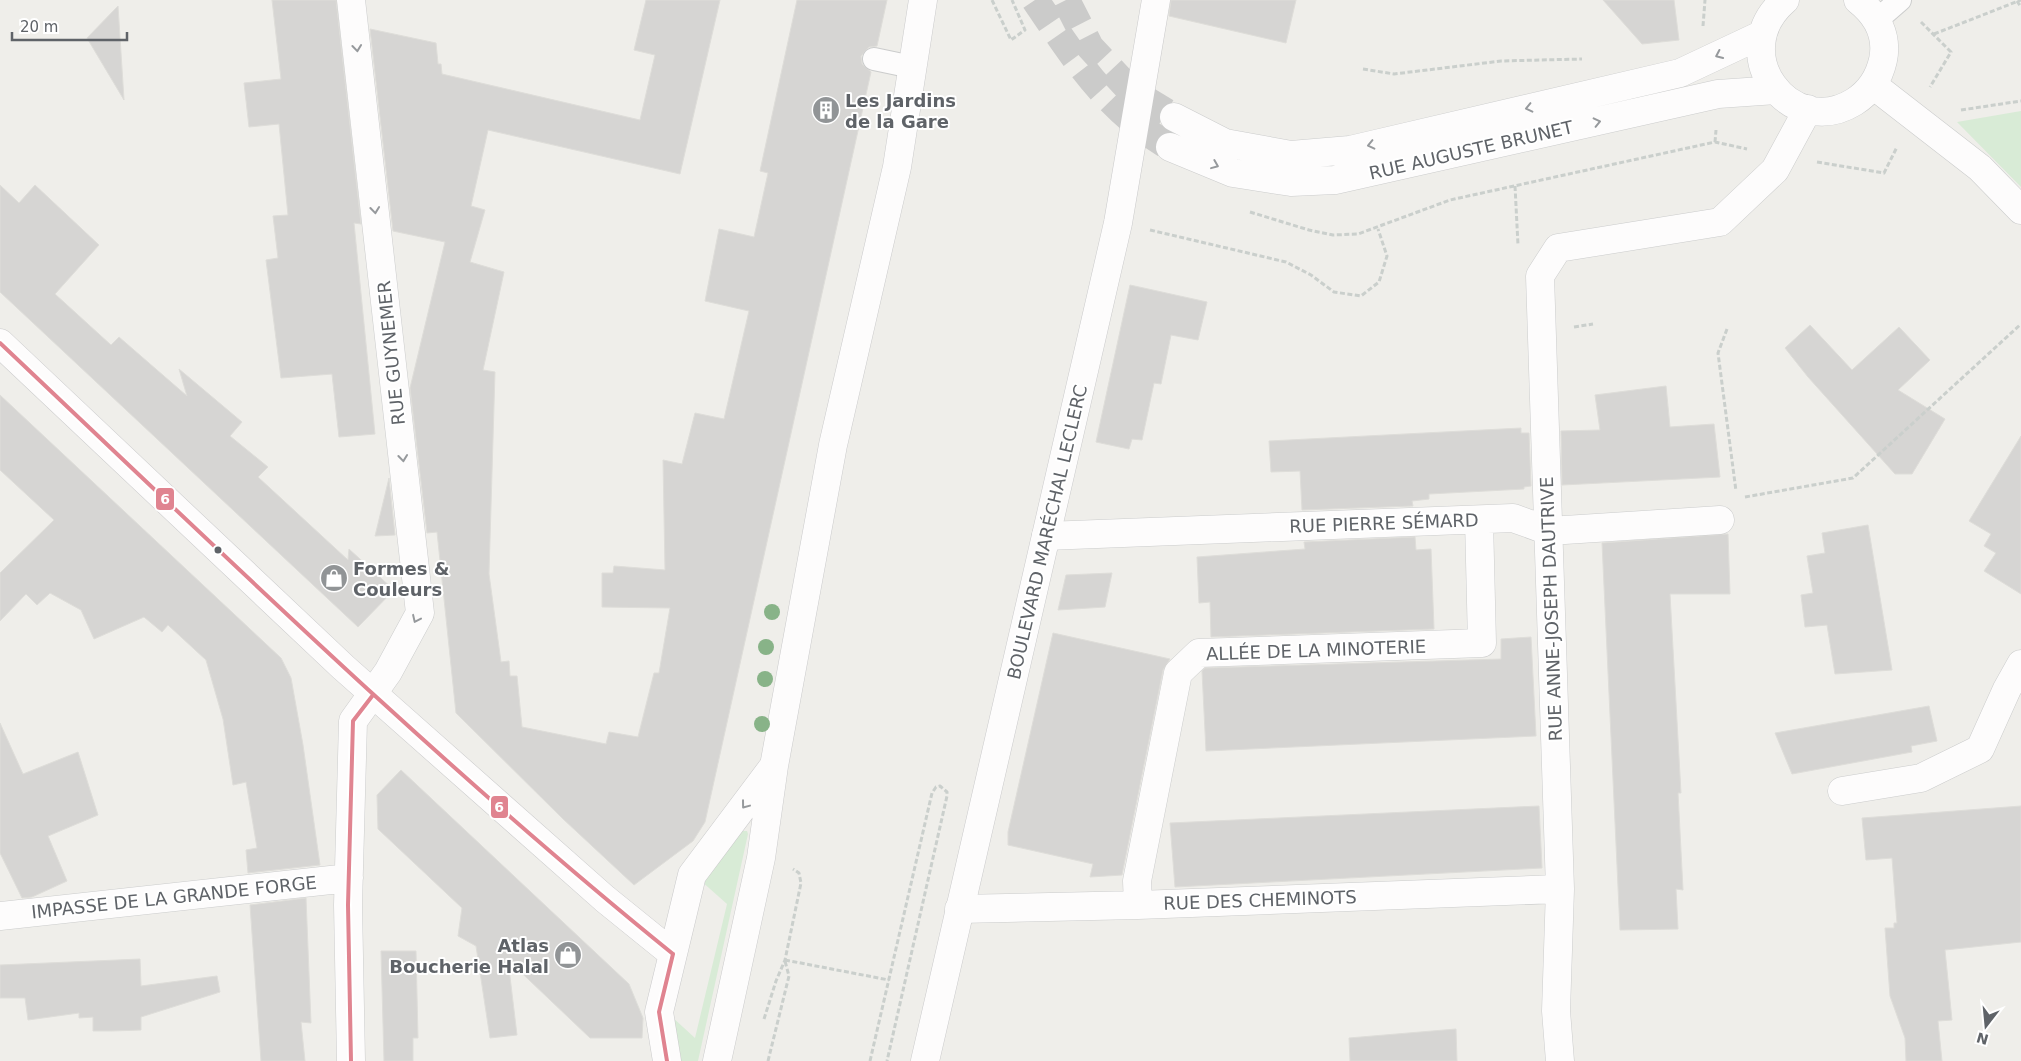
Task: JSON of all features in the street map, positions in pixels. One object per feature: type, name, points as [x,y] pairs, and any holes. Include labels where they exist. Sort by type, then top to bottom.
[{"type":"street","name":"RUE GUYNEMER","points":[[351,0],[420,613],[373,695],[353,721],[349,878],[351,1061]]},
{"type":"street","points":[[717,1061],[761,858],[774,766],[834,445],[896,168],[923,0]]},
{"type":"street","name":"BOULEVARD MARÉCHAL LECLERC","points":[[925,1061],[1118,223],[1156,0]]},
{"type":"street","points":[[1770,13],[1761,48],[1762,64],[1767,78],[1787,100],[1808,109],[1837,110],[1863,96],[1873,85],[1881,70],[1884,54],[1883,36],[1877,20],[1858,0]]},
{"type":"street","name":"RUE AUGUSTE BRUNET","points":[[1174,117],[1225,143],[1291,155],[1350,150],[1680,72],[1770,13]]},
{"type":"street","points":[[1873,85],[1911,117],[1980,168],[2021,210]]},
{"type":"street","name":"RUE AUGUSTE BRUNET","points":[[1170,147],[1234,173],[1292,182],[1335,180],[1718,94],[1776,90]]},
{"type":"street","name":"RUE ANNE-JOSEPH DAUTRIVE","points":[[1560,1061],[1556,1011],[1560,889],[1540,276],[1558,248],[1720,222],[1775,170],[1808,109]]},
{"type":"street","points":[[0,343],[373,695],[605,898],[673,954]]},
{"type":"street","name":"RUE PIERRE SÉMARD","points":[[1046,536],[1513,518],[1549,531],[1720,520]]},
{"type":"street","name":"ALLÉE DE LA MINOTERIE","points":[[1138,905],[1137,881],[1178,673],[1199,653],[1482,643],[1479,520]]},
{"type":"street","points":[[1842,790],[1922,778],[1980,749],[2007,689],[2021,664]]},
{"type":"street","points":[[667,1061],[659,1012],[692,876],[774,766]]},
{"type":"street","name":"IMPASSE DE LA GRANDE FORGE","points":[[0,916],[349,878]]},
{"type":"street","name":"RUE DES CHEMINOTS","points":[[959,909],[1138,905],[1560,889]]},
{"type":"lane","points":[[1877,20],[1899,0]]},
{"type":"lane","points":[[874,59],[912,67]]},
{"type":"path","points":[[992,0],[1011,40],[1025,30],[1012,0]]},
{"type":"path","points":[[1703,33],[1706,0]]},
{"type":"path","points":[[1243,210],[1309,230],[1333,235],[1358,234],[1378,229],[1450,200],[1715,142],[1782,156],[1884,173],[1911,117],[1952,52],[1899,0]]},
{"type":"path","points":[[1934,34],[2018,1],[2021,7]]},
{"type":"path","points":[[1911,117],[2021,101]]},
{"type":"path","points":[[1118,223],[1286,262],[1311,275],[1334,292],[1361,296],[1379,282],[1387,256],[1378,229]]},
{"type":"path","points":[[1727,329],[1718,353],[1737,499],[1853,478],[2021,324]]},
{"type":"path","points":[[870,1061],[932,792],[936,787],[940,786],[948,792],[887,1061]]},
{"type":"path","points":[[761,1028],[785,960],[801,884],[799,873],[790,866]]},
{"type":"path","points":[[785,960],[889,980]]},
{"type":"path","points":[[768,1061],[789,976],[785,960]]},
{"type":"green space","points":[[2021,111],[2021,187],[1957,122]]},
{"type":"green space","points":[[742,831],[747,831],[748,834],[698,1061],[676,1061],[671,1016],[695,1038],[727,904],[700,880]]},
{"type":"building","points":[[272,0],[336,0],[361,224],[354,223],[375,434],[339,437],[332,374],[281,378],[266,260],[278,258],[273,216],[288,215],[279,124],[249,127],[244,83],[281,79]]},
{"type":"building","points":[[646,0],[720,0],[680,174],[488,130],[471,206],[485,210],[470,262],[504,272],[483,370],[495,372],[489,574],[501,662],[509,661],[510,676],[517,676],[522,727],[606,744],[609,732],[638,737],[654,673],[659,673],[670,608],[602,607],[602,573],[613,573],[614,566],[665,570],[663,460],[682,464],[695,413],[724,419],[749,311],[705,301],[719,229],[754,237],[768,173],[760,171],[797,0],[887,0],[877,46],[869,47],[861,56],[862,64],[871,72],[705,822],[693,841],[634,885],[562,818],[456,713],[437,532],[427,533],[410,388],[445,242],[393,231],[370,29],[436,43],[438,64],[441,64],[442,74],[640,120],[655,55],[634,50]]},
{"type":"building","points":[[1171,0],[1296,0],[1286,43],[1169,16]]},
{"type":"building","points":[[1603,0],[1674,0],[1679,40],[1642,44]]},
{"type":"building","points":[[118,6],[124,100],[87,38]]},
{"type":"building","points":[[0,185],[19,203],[35,185],[99,245],[55,294],[111,345],[119,337],[187,396],[179,369],[242,422],[230,436],[268,467],[258,477],[348,560],[349,549],[394,590],[358,627],[0,292]]},
{"type":"building","points":[[1130,285],[1207,302],[1198,340],[1171,335],[1161,384],[1154,383],[1142,440],[1132,439],[1129,449],[1096,442]]},
{"type":"building","points":[[1810,325],[1852,370],[1899,327],[1930,360],[1898,390],[1945,419],[1912,474],[1895,474],[1808,377],[1785,348]]},
{"type":"building","points":[[1666,386],[1670,427],[1714,424],[1720,477],[1562,485],[1561,431],[1600,430],[1595,395]]},
{"type":"building","points":[[0,395],[281,658],[291,678],[303,745],[320,865],[248,873],[246,850],[257,848],[246,782],[233,785],[223,719],[206,660],[168,625],[162,632],[144,617],[94,639],[81,610],[50,593],[37,605],[26,594],[0,621],[0,573],[54,520],[0,470]]},
{"type":"building","points":[[1521,428],[1521,433],[1529,433],[1531,486],[1524,487],[1524,489],[1429,494],[1429,499],[1412,501],[1413,506],[1302,510],[1300,471],[1271,472],[1269,441]]},
{"type":"building","points":[[2021,436],[2021,594],[1984,571],[1996,553],[1984,546],[1991,534],[1969,521]]},
{"type":"building","points":[[389,478],[395,535],[375,536]]},
{"type":"building","points":[[1868,525],[1892,670],[1835,674],[1827,625],[1805,627],[1801,595],[1813,593],[1807,556],[1825,553],[1822,533]]},
{"type":"building","points":[[1728,534],[1730,594],[1670,594],[1681,793],[1678,793],[1683,890],[1676,889],[1678,929],[1620,930],[1602,543]]},
{"type":"building","points":[[1415,537],[1416,550],[1431,549],[1434,629],[1211,637],[1210,602],[1199,603],[1197,557],[1305,549],[1304,542]]},
{"type":"building","points":[[1112,573],[1105,607],[1058,610],[1066,575]]},
{"type":"building","points":[[1053,633],[1170,659],[1163,670],[1122,875],[1090,877],[1093,864],[1008,845],[1008,832]]},
{"type":"building","points":[[1531,637],[1536,736],[1206,751],[1202,671],[1205,668],[1501,659],[1501,639]]},
{"type":"building","points":[[1929,706],[1937,741],[1911,746],[1912,752],[1792,774],[1775,733]]},
{"type":"building","points":[[0,723],[23,774],[78,752],[98,815],[48,836],[67,881],[32,897],[22,898],[0,853]]},
{"type":"building","points":[[401,770],[629,984],[643,1018],[642,1038],[590,1038],[508,960],[517,1035],[490,1038],[476,946],[458,936],[462,908],[378,829],[377,795]]},
{"type":"building","points":[[1539,806],[1542,868],[1175,887],[1170,823]]},
{"type":"building","points":[[2021,806],[2021,942],[1945,950],[1952,1020],[1938,1021],[1942,1061],[1906,1061],[1905,1038],[1890,996],[1885,928],[1894,928],[1894,923],[1897,923],[1892,858],[1866,860],[1862,818]]},
{"type":"building","points":[[306,898],[311,1023],[301,1022],[305,1061],[261,1061],[250,905]]},
{"type":"building","points":[[381,951],[416,951],[418,1038],[413,1038],[413,1061],[384,1061]]},
{"type":"building","points":[[140,959],[141,986],[217,976],[220,992],[141,1017],[141,1030],[111,1031],[93,1031],[93,1017],[79,1018],[79,1013],[28,1020],[25,998],[0,998],[0,965]]},
{"type":"building","points":[[1456,1029],[1457,1061],[1350,1061],[1349,1038]]},
{"type":"tunnel","points":[[1035,0],[1064,43],[1110,100],[1148,132],[1170,147]]},
{"type":"tunnel","points":[[1066,0],[1090,47],[1131,91],[1174,117]]},
{"type":"transit line","name":"6","points":[[0,343],[414,732],[585,881],[673,954]]},
{"type":"transit line","name":"6","points":[[351,1061],[348,905],[353,721],[373,695]]},
{"type":"transit line","name":"6","points":[[667,1061],[659,1012],[673,954]]},
{"type":"place","name":"Les Jardins de la Gare","points":[[826,110]]},
{"type":"place","name":"Formes & Couleurs","points":[[334,578]]},
{"type":"place","name":"Atlas Boucherie Halal","points":[[568,955]]}]
